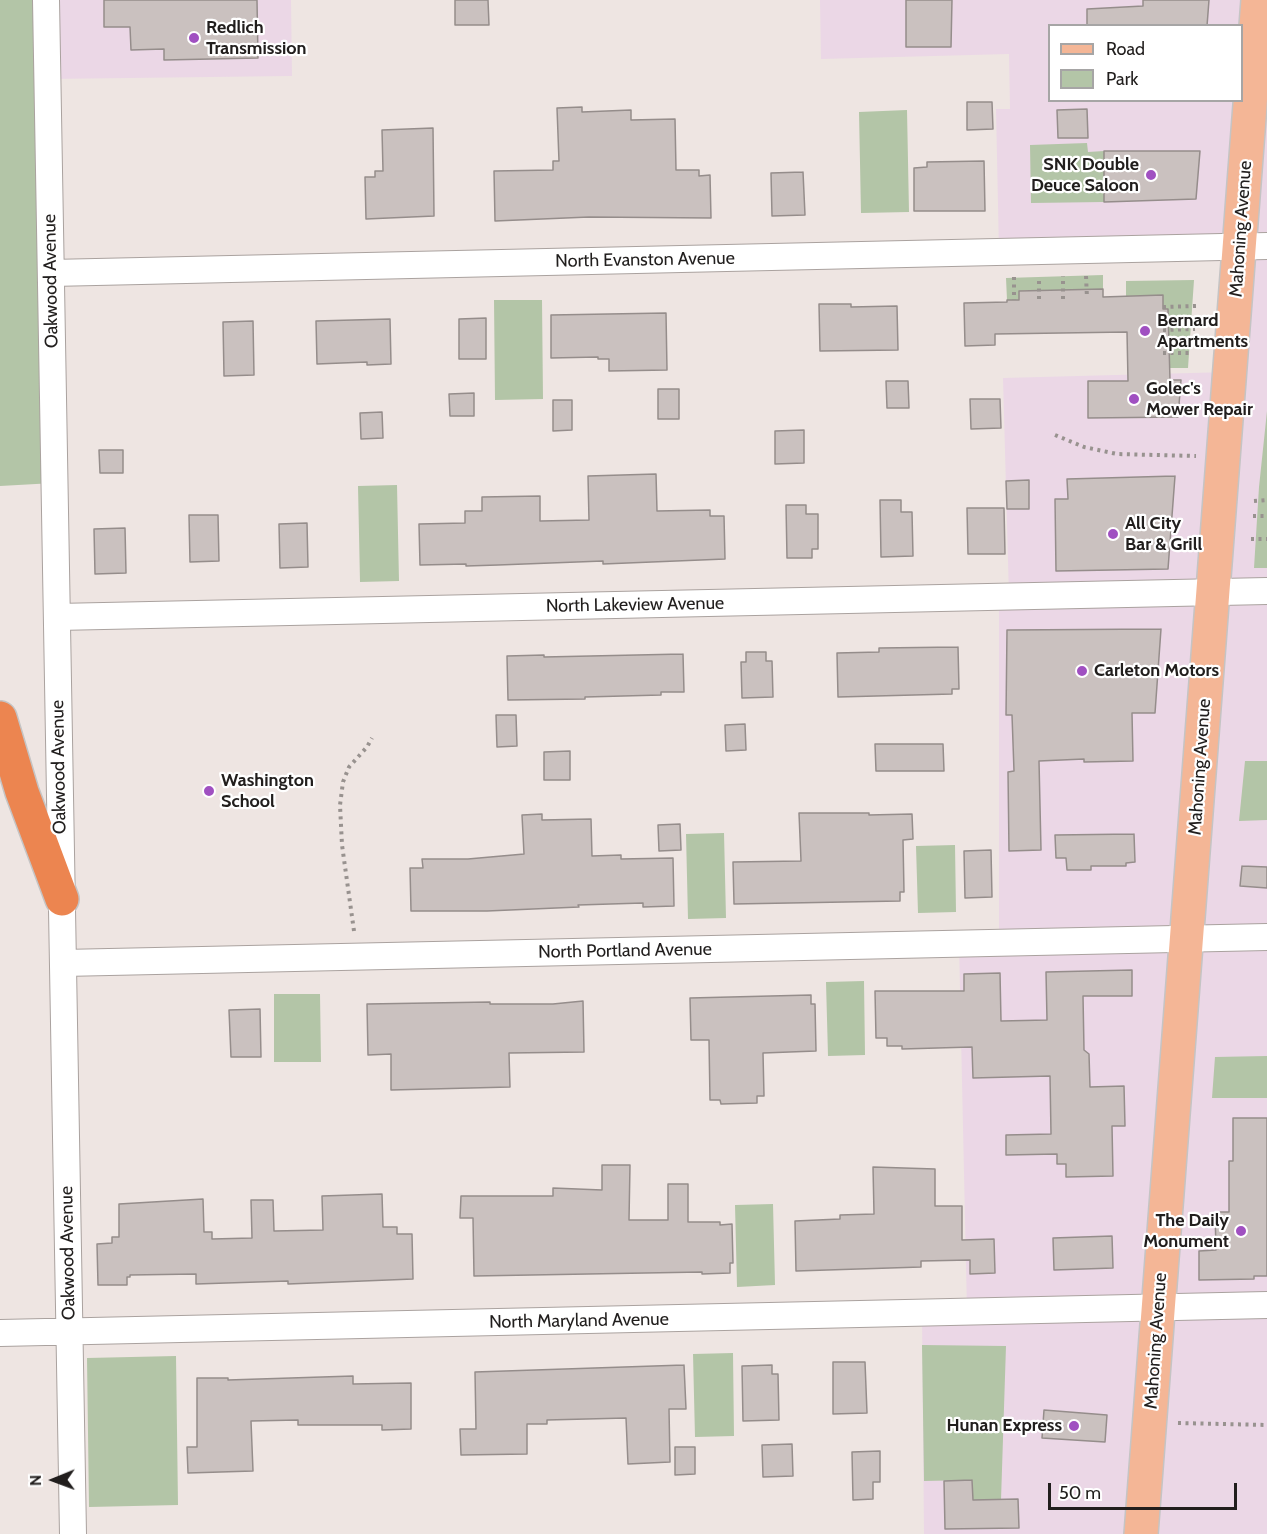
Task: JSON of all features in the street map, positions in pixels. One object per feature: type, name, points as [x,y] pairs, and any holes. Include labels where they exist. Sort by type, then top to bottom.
[{"type":"highway","points":[[0,718],[22,792],[62,899]]},
{"type":"main road","name":"Mahoning Avenue","points":[[1141,1534],[1224,456],[1253,246],[1258,0]]},
{"type":"street","name":"Oakwood Avenue","points":[[46,0],[73,1534]]},
{"type":"street","name":"North Evanston Avenue","points":[[51,273],[1253,246]]},
{"type":"street","name":"North Lakeview Avenue","points":[[57,617],[1267,591]]},
{"type":"street","name":"North Portland Avenue","points":[[63,963],[1267,937]]},
{"type":"street","name":"North Maryland Avenue","points":[[0,1333],[1267,1305]]},
{"type":"path","points":[[1063,276],[1063,299]]},
{"type":"path","points":[[1086,276],[1087,298]]},
{"type":"path","points":[[1014,277],[1014,300]]},
{"type":"path","points":[[1039,277],[1039,299]]},
{"type":"path","points":[[1163,307],[1197,306]]},
{"type":"path","points":[[1163,330],[1195,329]]},
{"type":"path","points":[[1163,353],[1193,353]]},
{"type":"path","points":[[1055,435],[1084,447],[1117,454],[1158,457],[1224,456]]},
{"type":"path","points":[[1254,501],[1267,500]]},
{"type":"path","points":[[1253,516],[1267,516]]},
{"type":"path","points":[[1251,539],[1267,539]]},
{"type":"path","points":[[356,957],[353,914],[342,845],[340,805],[343,782],[349,767],[372,738]]},
{"type":"path","points":[[1149,1423],[1267,1425]]},
{"type":"shaded area","points":[[46,0],[291,0],[292,76],[47,79]]},
{"type":"shaded area","points":[[820,0],[1267,0],[1267,1534],[924,1534],[922,1313],[967,1311],[959,943],[999,942],[999,597],[1009,597],[1003,378],[1229,372],[1239,247],[999,252],[996,109],[1010,109],[1009,54],[821,59]]},
{"type":"green space","points":[[0,0],[46,0],[54,483],[0,486]]},
{"type":"green space","points":[[907,110],[909,212],[861,213],[859,112]]},
{"type":"green space","points":[[1087,143],[1088,152],[1104,151],[1104,202],[1031,203],[1030,145]]},
{"type":"green space","points":[[1103,275],[1103,289],[1091,289],[1057,299],[1057,290],[1043,290],[1033,299],[1032,290],[1019,291],[1019,300],[1007,300],[1006,278]]},
{"type":"green space","points":[[1194,280],[1188,368],[1169,368],[1169,333],[1163,333],[1169,323],[1168,310],[1163,309],[1163,296],[1126,296],[1126,281]]},
{"type":"green space","points":[[494,300],[542,300],[543,399],[495,400]]},
{"type":"green space","points":[[1267,411],[1267,568],[1254,568],[1259,487]]},
{"type":"green space","points":[[397,485],[399,581],[360,582],[358,486]]},
{"type":"green space","points":[[1245,761],[1267,761],[1267,820],[1239,821]]},
{"type":"green space","points":[[724,833],[726,918],[688,919],[686,834]]},
{"type":"green space","points":[[955,845],[956,912],[918,913],[916,846]]},
{"type":"green space","points":[[864,981],[865,1055],[828,1056],[826,982]]},
{"type":"green space","points":[[274,994],[320,994],[321,1062],[274,1062]]},
{"type":"green space","points":[[1267,1056],[1267,1098],[1212,1098],[1215,1057]]},
{"type":"green space","points":[[773,1204],[775,1285],[737,1287],[735,1205]]},
{"type":"green space","points":[[922,1345],[1006,1346],[1001,1500],[973,1500],[972,1480],[924,1481]]},
{"type":"green space","points":[[733,1353],[734,1436],[695,1437],[693,1354]]},
{"type":"green space","points":[[176,1356],[178,1505],[89,1507],[87,1358]]},
{"type":"building","name":"Redlich Transmission","points":[[104,0],[257,0],[258,58],[164,60],[164,49],[131,50],[130,27],[104,27]]},
{"type":"building","points":[[455,0],[488,0],[489,25],[455,25]]},
{"type":"building","points":[[906,0],[952,0],[951,47],[906,47]]},
{"type":"building","points":[[1143,0],[1209,0],[1207,24],[1087,24],[1087,9],[1143,6]]},
{"type":"building","points":[[967,102],[992,102],[993,129],[967,130]]},
{"type":"building","points":[[582,107],[582,112],[631,110],[631,120],[675,119],[676,170],[699,170],[699,176],[710,175],[711,218],[589,217],[495,221],[494,171],[553,170],[553,161],[559,161],[557,108]]},
{"type":"building","points":[[1087,109],[1088,138],[1058,138],[1057,110]]},
{"type":"building","points":[[433,128],[434,216],[366,219],[365,177],[375,177],[375,171],[383,171],[382,130]]},
{"type":"building","name":"SNK Double Deuce Saloon","points":[[1104,151],[1200,151],[1196,199],[1104,202]]},
{"type":"building","points":[[984,161],[985,211],[914,211],[914,168],[927,167],[927,162]]},
{"type":"building","points":[[803,172],[805,215],[772,216],[771,173]]},
{"type":"building","points":[[1103,289],[1103,297],[1163,295],[1163,309],[1168,309],[1170,380],[1181,380],[1178,417],[1088,418],[1088,381],[1128,381],[1127,332],[995,334],[995,345],[965,346],[964,303],[1019,300],[1019,291]]},
{"type":"building","points":[[819,304],[851,304],[851,307],[897,306],[898,350],[820,351]]},
{"type":"building","points":[[666,313],[667,370],[609,371],[609,359],[598,359],[598,357],[551,358],[551,315]]},
{"type":"building","points":[[486,318],[486,359],[459,359],[459,319]]},
{"type":"building","points":[[390,319],[391,364],[367,365],[367,362],[317,364],[316,321]]},
{"type":"building","points":[[253,321],[254,375],[224,376],[223,322]]},
{"type":"building","points":[[886,381],[908,381],[909,408],[887,408]]},
{"type":"building","points":[[658,389],[679,389],[679,419],[658,419]]},
{"type":"building","points":[[474,393],[474,416],[450,416],[449,394]]},
{"type":"building","points":[[970,399],[1000,399],[1001,428],[971,429]]},
{"type":"building","points":[[553,400],[572,400],[572,430],[553,431]]},
{"type":"building","points":[[382,412],[383,438],[361,439],[360,413]]},
{"type":"building","points":[[804,430],[804,463],[775,464],[775,431]]},
{"type":"building","points":[[99,450],[123,450],[123,473],[100,473]]},
{"type":"building","points":[[656,474],[657,511],[710,510],[710,516],[724,516],[725,559],[603,564],[603,561],[466,566],[466,564],[420,565],[419,524],[465,523],[465,511],[482,511],[482,497],[540,496],[540,521],[589,520],[588,476]]},
{"type":"building","name":"All City Bar & Grill","points":[[1175,476],[1168,569],[1056,571],[1055,499],[1068,499],[1067,479]]},
{"type":"building","points":[[1029,480],[1029,509],[1007,509],[1006,481]]},
{"type":"building","points":[[880,500],[901,500],[901,512],[912,512],[913,556],[881,557]]},
{"type":"building","points":[[786,505],[806,505],[806,514],[818,514],[818,549],[812,549],[812,558],[787,558]]},
{"type":"building","points":[[967,508],[1004,508],[1005,554],[968,554]]},
{"type":"building","points":[[189,515],[218,515],[219,561],[190,562]]},
{"type":"building","points":[[307,523],[308,567],[280,568],[279,524]]},
{"type":"building","points":[[125,528],[126,573],[95,574],[94,529]]},
{"type":"building","name":"Carleton Motors","points":[[1161,629],[1155,713],[1132,713],[1133,761],[1084,762],[1084,759],[1039,761],[1041,850],[1009,851],[1008,772],[1014,771],[1012,715],[1006,715],[1007,630]]},
{"type":"building","points":[[958,647],[959,689],[952,689],[952,694],[838,697],[837,653],[879,652],[879,648]]},
{"type":"building","points":[[746,652],[766,652],[766,661],[772,661],[773,697],[742,698],[741,662],[746,662]]},
{"type":"building","points":[[683,654],[684,692],[661,692],[661,695],[585,697],[585,699],[508,700],[507,656]]},
{"type":"building","points":[[496,715],[516,715],[517,746],[497,747]]},
{"type":"building","points":[[745,724],[746,750],[726,751],[725,725]]},
{"type":"building","points":[[875,744],[943,744],[944,771],[876,771]]},
{"type":"building","points":[[570,751],[570,780],[544,780],[544,752]]},
{"type":"building","points":[[799,813],[912,814],[913,839],[903,840],[904,892],[900,892],[900,901],[734,904],[733,862],[801,861]]},
{"type":"building","points":[[542,814],[542,820],[591,819],[592,856],[621,855],[621,859],[673,858],[674,906],[643,907],[643,903],[487,911],[411,911],[410,868],[423,868],[422,859],[468,859],[524,854],[522,815]]},
{"type":"building","points":[[680,824],[681,850],[659,851],[658,825]]},
{"type":"building","points":[[1134,834],[1135,862],[1126,863],[1126,866],[1091,866],[1091,870],[1067,870],[1066,858],[1056,858],[1055,835]]},
{"type":"building","points":[[991,850],[992,897],[965,898],[964,851]]},
{"type":"building","points":[[1242,866],[1267,867],[1267,888],[1240,886]]},
{"type":"building","points":[[1132,970],[1132,996],[1083,996],[1084,1050],[1089,1054],[1090,1087],[1124,1086],[1125,1126],[1112,1126],[1113,1176],[1066,1177],[1066,1164],[1057,1164],[1057,1154],[1006,1155],[1006,1135],[1051,1134],[1050,1076],[973,1078],[972,1047],[902,1049],[902,1046],[887,1046],[887,1038],[876,1038],[875,991],[964,991],[964,974],[1000,973],[1001,1021],[1047,1020],[1046,972]]},
{"type":"building","points":[[811,995],[811,1004],[815,1004],[816,1051],[763,1053],[764,1096],[757,1096],[757,1103],[721,1104],[720,1100],[710,1100],[709,1040],[691,1040],[690,998]]},
{"type":"building","points":[[583,1001],[584,1052],[509,1053],[510,1087],[391,1090],[391,1054],[368,1055],[367,1004],[490,1002],[490,1004],[553,1004]]},
{"type":"building","points":[[260,1009],[261,1057],[231,1057],[229,1010]]},
{"type":"building","points":[[1233,1118],[1267,1118],[1267,1276],[1254,1276],[1254,1279],[1199,1280],[1199,1251],[1216,1250],[1215,1212],[1229,1212],[1229,1161],[1233,1161]]},
{"type":"building","points":[[602,1165],[630,1165],[629,1220],[668,1220],[668,1184],[688,1184],[688,1222],[732,1224],[733,1263],[730,1263],[730,1273],[474,1276],[473,1218],[460,1218],[461,1196],[553,1196],[553,1188],[602,1190]]},
{"type":"building","points":[[873,1167],[935,1169],[935,1206],[962,1206],[962,1240],[994,1239],[995,1273],[970,1274],[970,1260],[921,1261],[921,1267],[796,1271],[795,1221],[840,1219],[840,1215],[874,1214]]},
{"type":"building","points":[[382,1194],[383,1227],[397,1227],[397,1234],[412,1234],[413,1279],[288,1284],[288,1281],[196,1284],[196,1274],[130,1275],[127,1277],[127,1285],[98,1285],[97,1244],[112,1243],[112,1237],[119,1237],[119,1204],[203,1199],[204,1232],[212,1232],[212,1239],[252,1238],[251,1200],[273,1200],[274,1231],[323,1230],[322,1196]]},
{"type":"building","points":[[1112,1236],[1113,1268],[1054,1270],[1053,1238]]},
{"type":"building","points":[[833,1362],[865,1362],[867,1413],[833,1414]]},
{"type":"building","points":[[684,1365],[686,1409],[669,1409],[670,1462],[628,1464],[626,1418],[547,1420],[547,1424],[527,1424],[527,1454],[461,1455],[460,1429],[476,1429],[475,1372]]},
{"type":"building","points":[[772,1365],[772,1374],[778,1374],[779,1420],[743,1421],[742,1366]]},
{"type":"building","points":[[353,1376],[353,1384],[411,1383],[411,1429],[382,1430],[382,1425],[298,1425],[298,1420],[251,1421],[253,1471],[188,1473],[187,1447],[197,1447],[197,1378],[228,1378],[228,1380]]},
{"type":"building","name":"Hunan Express","points":[[1044,1410],[1107,1415],[1105,1442],[1042,1438]]},
{"type":"building","points":[[792,1444],[793,1476],[763,1477],[762,1445]]},
{"type":"building","points":[[675,1447],[695,1447],[695,1474],[675,1475]]},
{"type":"building","points":[[880,1451],[880,1482],[873,1482],[873,1499],[853,1500],[852,1452]]},
{"type":"building","points":[[972,1480],[973,1500],[1018,1499],[1019,1528],[945,1529],[944,1481]]},
{"type":"place","name":"Redlich Transmission","points":[[194,38]]},
{"type":"place","name":"SNK Double Deuce Saloon","points":[[1151,175]]},
{"type":"place","name":"Bernard Apartments","points":[[1145,331]]},
{"type":"place","name":"Golec's Mower Repair","points":[[1134,399]]},
{"type":"place","name":"All City Bar & Grill","points":[[1113,534]]},
{"type":"place","name":"Carleton Motors","points":[[1082,671]]},
{"type":"place","name":"Washington School","points":[[209,791]]},
{"type":"place","name":"The Daily Monument","points":[[1241,1231]]},
{"type":"place","name":"Hunan Express","points":[[1074,1426]]}]
